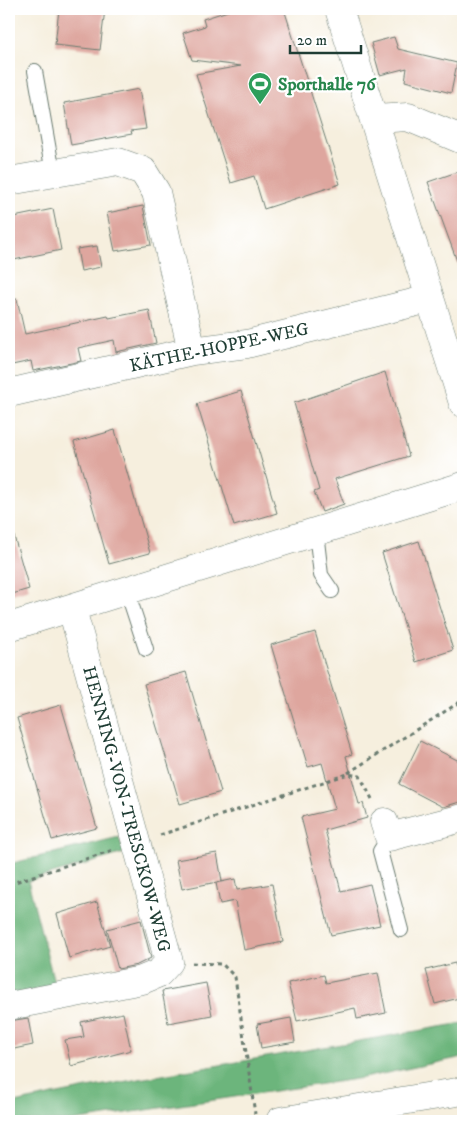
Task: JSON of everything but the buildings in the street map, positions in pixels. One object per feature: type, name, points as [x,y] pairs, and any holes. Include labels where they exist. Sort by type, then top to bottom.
[{"type":"street","points":[[339,9],[463,403]]},
{"type":"street","points":[[375,119],[408,117],[463,140]]},
{"type":"street","points":[[9,181],[118,162],[143,171],[156,192],[192,351]]},
{"type":"street","name":"KÄTHE-HOPPE-WEG","points":[[9,393],[192,351],[247,344],[429,299]]},
{"type":"street","points":[[9,627],[72,609],[461,485]]},
{"type":"street","name":"HENNING-VON-TRESCKOW-WEG","points":[[9,1006],[142,980],[159,973],[169,962],[72,609]]},
{"type":"street","points":[[386,830],[463,818]]},
{"type":"street","points":[[280,1121],[463,1091]]},
{"type":"lane","points":[[35,71],[53,174]]},
{"type":"lane","points":[[316,532],[321,575],[332,591]]},
{"type":"lane","points":[[127,591],[146,650]]},
{"type":"lane","points":[[386,830],[380,851],[401,930]]},
{"type":"path","points":[[9,884],[348,774],[463,700]]},
{"type":"path","points":[[348,774],[360,776],[386,830]]},
{"type":"path","points":[[169,962],[222,964],[235,977],[256,1121]]},
{"type":"green space","points":[[119,837],[124,853],[28,881],[55,986],[9,996],[9,864]]},
{"type":"green space","points":[[463,1023],[463,1057],[363,1078],[72,1121],[9,1121],[9,1104],[87,1088]]},
{"type":"place","name":"Sporthalle 76","points":[[260,105]]}]
